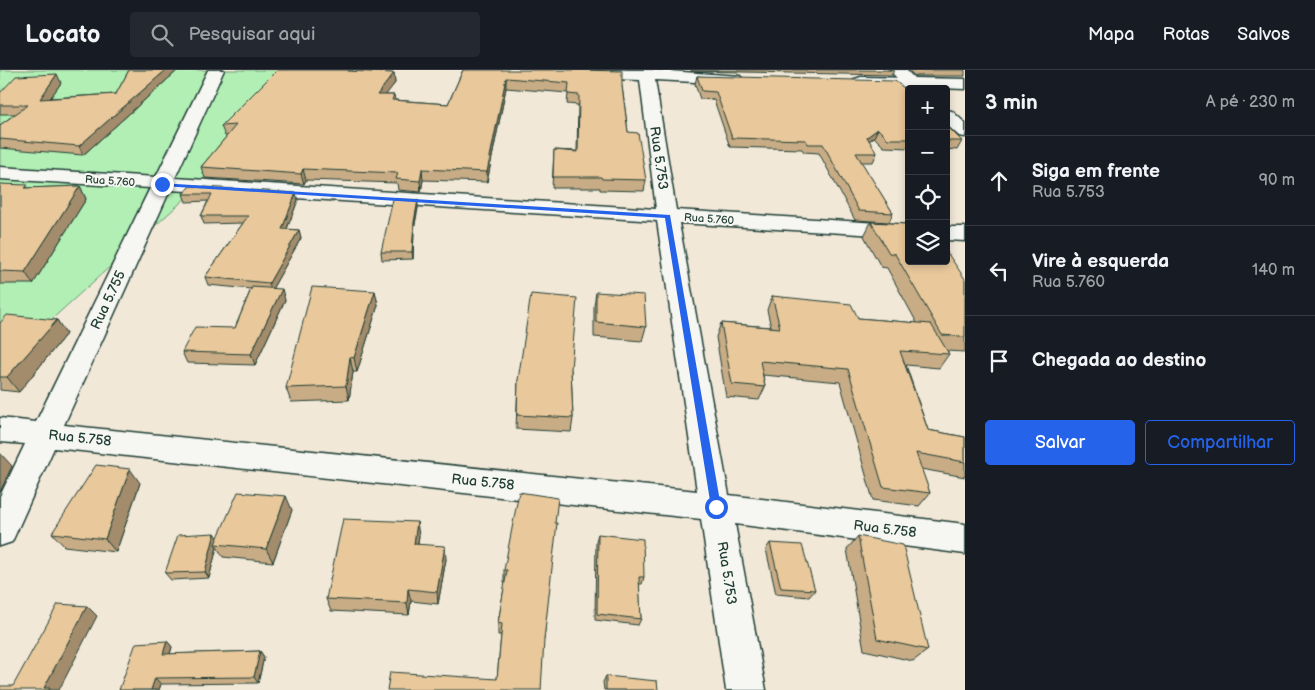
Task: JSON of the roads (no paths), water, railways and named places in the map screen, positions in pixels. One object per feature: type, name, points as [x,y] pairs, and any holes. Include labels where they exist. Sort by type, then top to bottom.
[{"type":"street","name":"Rua 5.755","points":[[0,531],[216,70]]},
{"type":"street","points":[[897,70],[914,85]]},
{"type":"street","points":[[567,72],[646,72],[747,79]]},
{"type":"street","name":"Rua 5.753","points":[[646,72],[667,216],[746,690]]},
{"type":"street","points":[[844,82],[905,85]]},
{"type":"street","points":[[940,85],[965,84]]},
{"type":"street","points":[[950,119],[965,132]]},
{"type":"street","name":"Rua 5.760","points":[[0,173],[905,231]]},
{"type":"street","points":[[950,233],[965,234]]},
{"type":"street","name":"Rua 5.758","points":[[0,430],[716,507],[965,539]]}]
